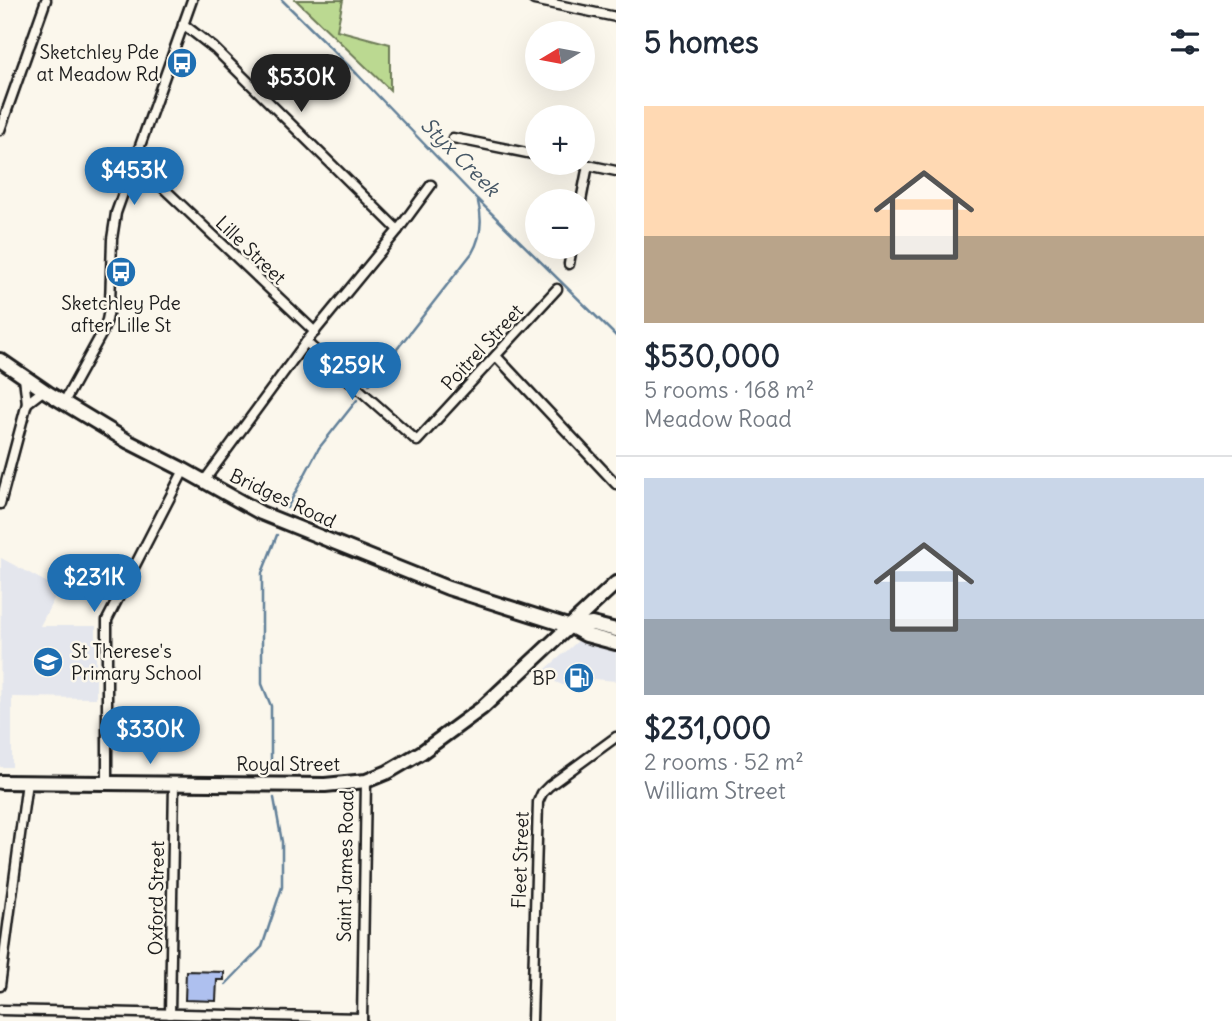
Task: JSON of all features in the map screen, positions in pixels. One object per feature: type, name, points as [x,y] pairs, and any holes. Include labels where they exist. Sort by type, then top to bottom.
[{"type":"main road","name":"Bridges Road","points":[[0,360],[24,378],[129,442],[261,513],[448,588],[616,643]]},
{"type":"main road","name":"Saint James Road","points":[[366,781],[402,765],[470,718],[616,583]]},
{"type":"main road","name":"Bridges Road","points":[[570,627],[592,624],[616,630]]},
{"type":"main road","name":"Royal Street","points":[[0,782],[325,785],[366,781]]},
{"type":"street","points":[[0,130],[46,0]]},
{"type":"street","points":[[64,402],[107,320],[113,226],[192,0]]},
{"type":"street","points":[[534,0],[616,17]]},
{"type":"street","points":[[183,24],[214,48],[398,230]]},
{"type":"street","points":[[453,138],[525,153]]},
{"type":"street","name":"Lille Street","points":[[135,161],[314,332]]},
{"type":"street","points":[[595,166],[616,168]]},
{"type":"street","points":[[204,481],[306,342],[431,186]]},
{"type":"street","points":[[569,264],[570,259]]},
{"type":"street","name":"Poitrel Street","points":[[306,342],[417,440],[557,289]]},
{"type":"street","points":[[496,356],[616,484]]},
{"type":"street","points":[[0,504],[26,403],[24,378]]},
{"type":"street","points":[[26,403],[44,390]]},
{"type":"street","points":[[107,783],[107,620],[184,470]]},
{"type":"street","name":"Fleet Street","points":[[532,1021],[538,802],[549,786],[616,737]]},
{"type":"street","name":"Saint James Road","points":[[362,1020],[366,781]]},
{"type":"street","points":[[0,986],[27,782]]},
{"type":"street","name":"Oxford Street","points":[[170,1014],[174,783]]},
{"type":"street","points":[[0,1010],[362,1020]]},
{"type":"shaded area","name":"St Therese's Primary School","points":[[1,558],[59,589],[40,626],[96,626],[96,698],[12,697],[12,767],[0,767]]},
{"type":"shaded area","points":[[578,641],[616,652],[616,681],[594,679],[579,692],[539,675]]},
{"type":"green space","points":[[296,0],[343,0],[337,30],[390,44],[390,90]]},
{"type":"building","points":[[186,971],[224,972],[224,980],[217,980],[216,1001],[185,1000]]},
{"type":"waterway","name":"Styx Creek","points":[[282,0],[616,336]]},
{"type":"waterway","points":[[369,385],[472,253],[480,228],[478,202]]},
{"type":"waterway","points":[[287,508],[319,448],[357,400]]},
{"type":"waterway","points":[[271,770],[271,706],[262,684],[262,573],[277,535]]},
{"type":"waterway","points":[[226,984],[262,947],[282,887],[282,842],[274,798]]},
{"type":"place","name":"Sketchley Pde at Meadow Rd","points":[[182,63]]},
{"type":"place","name":"Sketchley Pde after Lille St","points":[[121,272]]},
{"type":"place","name":"St Therese's Primary School","points":[[48,662]]},
{"type":"place","name":"BP","points":[[579,678]]}]
